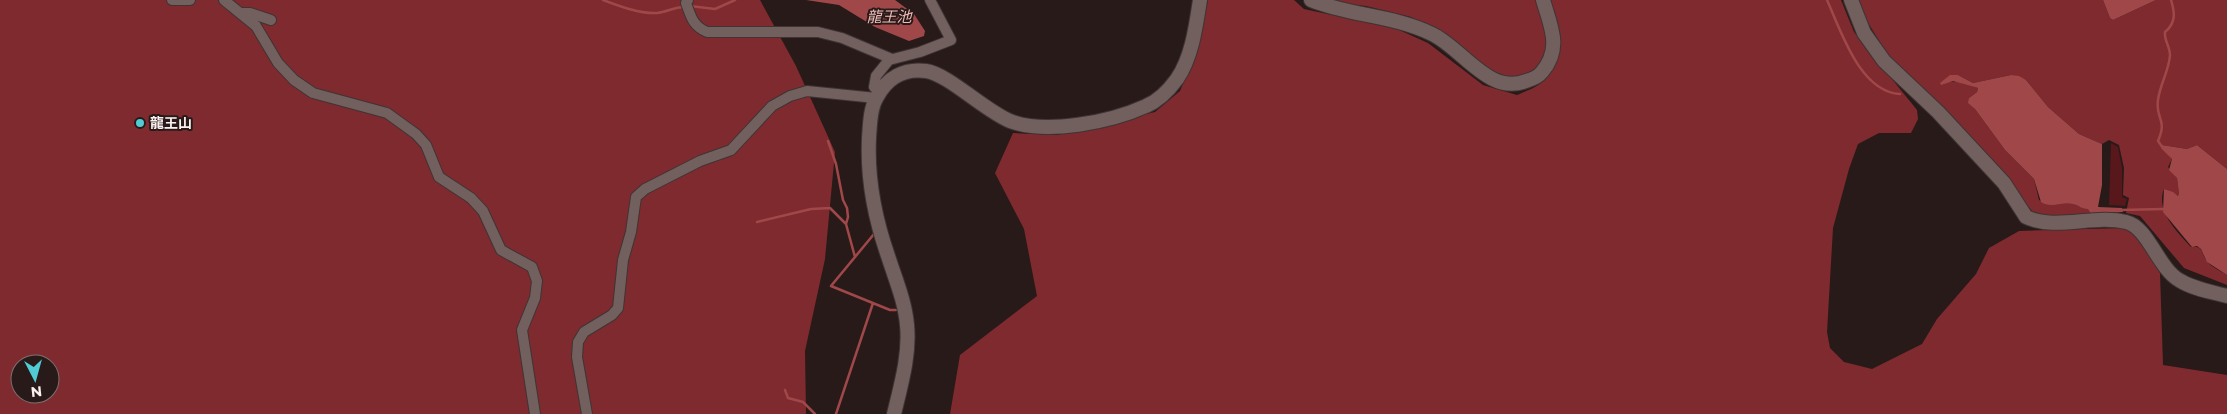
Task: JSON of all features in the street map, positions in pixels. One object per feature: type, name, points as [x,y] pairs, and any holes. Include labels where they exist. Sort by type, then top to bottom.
[{"type":"street","points":[[172,0],[190,0]]},
{"type":"street","points":[[224,0],[256,26],[278,63],[294,80],[313,93],[388,113],[416,134],[426,145],[439,178],[471,198],[484,210],[501,250],[532,267],[537,281],[535,298],[522,330],[535,414]]},
{"type":"street","points":[[688,0],[686,3],[697,28],[707,32],[818,32],[842,38],[892,60]]},
{"type":"street","points":[[878,95],[874,87],[876,76],[892,60],[952,40],[930,0]]},
{"type":"street","points":[[894,414],[907,352],[907,324],[900,290],[875,214],[870,187],[870,123],[878,95],[892,77],[908,71],[927,71],[941,76],[987,108],[1010,121],[1030,127],[1066,126],[1126,113],[1147,106],[1164,94],[1177,79],[1186,62],[1200,0]]},
{"type":"street","points":[[1311,0],[1334,10],[1405,23],[1434,35],[1493,79],[1506,84],[1519,84],[1538,77],[1551,61],[1554,43],[1543,0]]},
{"type":"street","points":[[1851,0],[1864,33],[1884,61],[1938,112],[2004,183],[2026,217],[2044,222],[2126,222],[2142,233],[2167,270],[2179,280],[2227,296]]},
{"type":"street","points":[[241,13],[250,13],[271,20]]},
{"type":"street","points":[[587,414],[576,357],[578,342],[584,332],[612,315],[618,308],[623,260],[631,232],[636,197],[645,189],[692,165],[731,150],[772,106],[790,96],[807,91],[878,95]]},
{"type":"shaded area","points":[[0,0],[760,0],[796,66],[835,152],[825,259],[805,351],[806,414],[0,414]]},
{"type":"shaded area","points":[[1208,0],[1294,0],[1304,9],[1397,29],[1428,43],[1483,85],[1517,95],[1541,83],[1550,74],[1555,64],[1558,54],[1559,33],[1550,0],[1841,0],[1854,32],[1917,110],[1918,119],[1911,133],[1879,133],[1858,144],[1833,228],[1827,332],[1830,348],[1844,362],[1872,369],[1922,344],[1937,319],[1976,274],[1989,248],[2019,231],[2122,228],[2131,231],[2138,237],[2160,273],[2163,365],[2227,375],[2227,414],[950,414],[960,355],[1037,296],[1024,229],[995,173],[1013,133],[1057,135],[1155,112],[1180,91],[1192,61]]},
{"type":"shaded area","points":[[1327,0],[1536,0],[1546,29],[1546,51],[1540,68],[1526,77],[1510,81],[1490,73],[1440,32],[1411,17],[1366,6],[1335,3]]},
{"type":"shaded area","points":[[1858,0],[2103,0],[2110,18],[2113,20],[2156,0],[2227,0],[2227,169],[2197,145],[2187,149],[2162,145],[2172,159],[2168,167],[2177,178],[2179,196],[2164,189],[2162,197],[2165,213],[2174,228],[2191,247],[2198,247],[2202,251],[2209,263],[2227,275],[2227,285],[2184,268],[2140,216],[2126,213],[2129,198],[2123,195],[2124,168],[2119,145],[2109,140],[2102,144],[2079,134],[2048,107],[2026,80],[2011,75],[1973,83],[1958,75],[1948,77],[1945,81],[1958,82],[1978,88],[1977,92],[1969,98],[1969,103],[2005,150],[2034,179],[2039,200],[2050,204],[2072,203],[2088,208],[2091,214],[2037,217],[1993,165],[1893,63],[1865,18]]},
{"type":"shaded area","points":[[2111,143],[2118,147],[2122,168],[2122,197],[2127,199],[2125,206],[2109,205]]},
{"type":"water","name":"龍王池","points":[[806,0],[895,0],[914,14],[925,31],[924,36],[909,41],[875,27],[839,5]]},
{"type":"water","points":[[2103,0],[2156,0],[2113,20],[2110,18]]},
{"type":"water","points":[[1950,75],[1958,75],[1973,83],[2011,75],[2019,76],[2026,80],[2048,107],[2079,134],[2102,144],[2102,185],[2098,207],[2122,208],[2123,212],[2091,214],[2088,209],[2073,204],[2049,205],[2041,202],[2034,179],[2005,150],[1975,109],[1968,103],[1969,98],[1977,92],[1978,88],[1953,81],[1941,85],[1940,83]]},
{"type":"water","points":[[2162,145],[2187,149],[2197,145],[2227,169],[2227,275],[2207,262],[2201,249],[2197,246],[2192,247],[2163,212],[2164,189],[2178,196],[2179,194],[2177,178],[2169,170],[2172,159],[2161,148]]},
{"type":"waterway","points":[[603,0],[650,13],[684,7]]},
{"type":"waterway","points":[[690,6],[715,9],[735,0]]},
{"type":"waterway","points":[[1827,0],[1846,43],[1863,72],[1886,91],[1900,94]]},
{"type":"waterway","points":[[2163,148],[2158,141],[2162,128],[2158,107],[2159,94],[2170,55],[2165,32],[2169,29],[2174,18],[2171,0]]},
{"type":"waterway","points":[[828,141],[836,164],[843,200],[847,208],[848,217],[846,224]]},
{"type":"waterway","points":[[757,222],[811,209],[830,208],[846,224],[855,257]]},
{"type":"waterway","points":[[2120,210],[2164,209]]},
{"type":"waterway","points":[[874,234],[831,286],[890,310],[896,310]]},
{"type":"waterway","points":[[836,414],[873,303]]},
{"type":"waterway","points":[[785,390],[788,398],[803,402],[815,414]]},
{"type":"place","name":"龍王山","points":[[140,123]]}]
